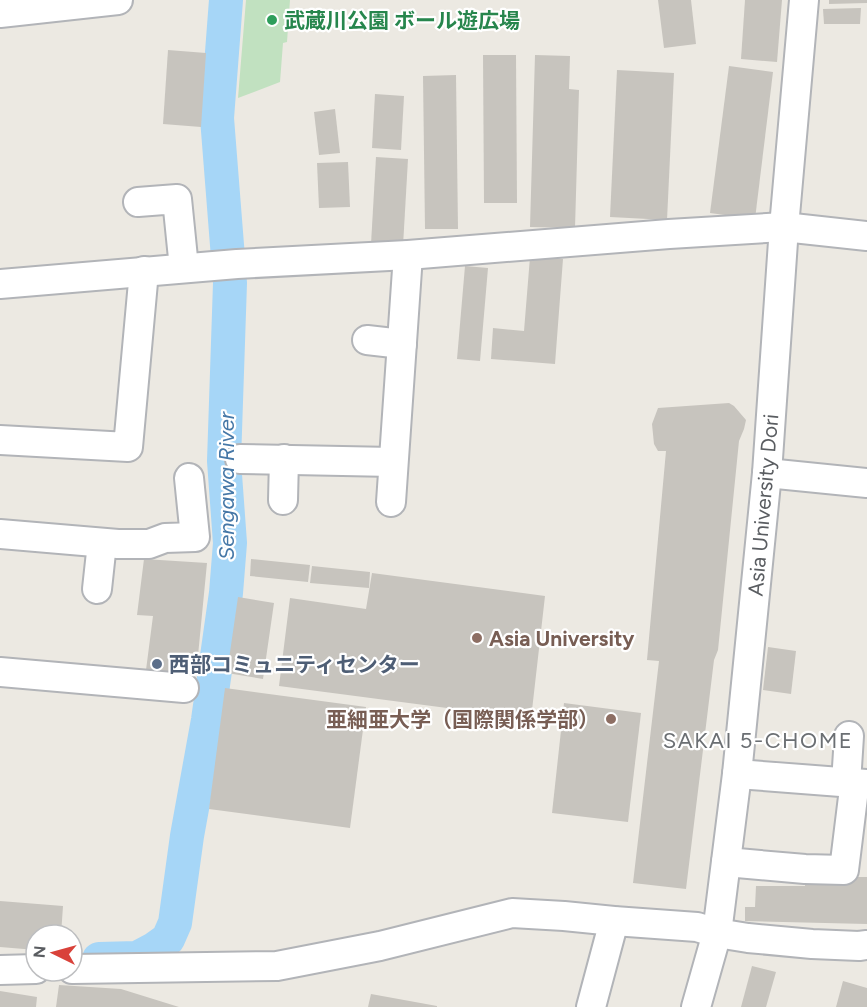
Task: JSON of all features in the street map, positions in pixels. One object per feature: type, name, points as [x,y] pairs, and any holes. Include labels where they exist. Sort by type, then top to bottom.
[{"type":"street","points":[[0,13],[117,0]]},
{"type":"street","name":"Asia University Dori","points":[[696,1007],[717,933],[737,774],[767,473],[784,227],[804,0]]},
{"type":"street","points":[[138,202],[177,199],[184,268]]},
{"type":"street","points":[[0,284],[230,264],[408,255],[784,227],[867,236]]},
{"type":"street","points":[[391,502],[408,255]]},
{"type":"street","points":[[0,440],[128,447],[144,271]]},
{"type":"street","points":[[367,340],[402,344]]},
{"type":"street","points":[[240,459],[393,462]]},
{"type":"street","points":[[283,500],[284,459]]},
{"type":"street","points":[[767,473],[867,483]]},
{"type":"street","points":[[0,534],[118,544],[149,544],[165,538],[195,537],[189,478]]},
{"type":"street","points":[[97,589],[102,543]]},
{"type":"street","points":[[0,672],[184,688]]},
{"type":"street","points":[[726,862],[844,870],[856,863],[855,788],[849,736]]},
{"type":"street","points":[[737,774],[855,788]]},
{"type":"street","points":[[84,969],[277,966],[380,946],[512,913],[697,927],[748,938],[812,944],[867,945]]},
{"type":"street","points":[[591,1007],[614,921]]},
{"type":"street","points":[[0,970],[24,969]]},
{"type":"green space","points":[[246,0],[290,0],[287,42],[283,43],[280,82],[238,98]]},
{"type":"building","points":[[658,0],[691,0],[696,44],[664,48]]},
{"type":"building","points":[[745,0],[782,0],[777,62],[741,59]]},
{"type":"building","points":[[829,0],[867,0],[867,3],[829,4]]},
{"type":"building","points":[[861,8],[860,24],[824,24],[823,9]]},
{"type":"building","points":[[168,50],[206,53],[201,127],[163,124]]},
{"type":"building","points":[[483,55],[516,55],[517,203],[484,203]]},
{"type":"building","points":[[535,55],[570,56],[569,89],[579,90],[575,228],[530,227]]},
{"type":"building","points":[[729,66],[773,72],[755,219],[710,213]]},
{"type":"building","points":[[617,70],[674,73],[667,220],[610,217]]},
{"type":"building","points":[[456,75],[458,229],[425,229],[423,76]]},
{"type":"building","points":[[375,94],[404,96],[401,150],[372,148]]},
{"type":"building","points":[[335,109],[340,153],[319,155],[314,112]]},
{"type":"building","points":[[376,157],[408,159],[403,246],[371,244]]},
{"type":"building","points":[[348,162],[350,207],[319,208],[317,163]]},
{"type":"building","points":[[530,257],[563,259],[555,364],[491,359],[493,328],[524,331]]},
{"type":"building","points":[[465,266],[488,268],[480,361],[457,359]]},
{"type":"building","points":[[729,403],[746,420],[739,441],[718,650],[714,660],[686,889],[633,883],[659,661],[647,660],[666,451],[658,451],[654,444],[652,424],[658,408]]},
{"type":"building","name":"西部コミュニティセンター","points":[[144,559],[207,563],[196,676],[146,670],[153,616],[137,615]]},
{"type":"building","points":[[251,559],[310,565],[308,582],[250,576]]},
{"type":"building","points":[[312,566],[370,572],[369,588],[310,583]]},
{"type":"building","points":[[372,573],[545,596],[531,719],[279,686],[290,598],[366,609]]},
{"type":"building","points":[[238,597],[274,603],[263,679],[227,673]]},
{"type":"building","points":[[768,647],[796,651],[791,694],[763,690]]},
{"type":"building","points":[[225,688],[366,707],[350,828],[209,809]]},
{"type":"building","points":[[564,703],[641,713],[628,822],[552,813]]},
{"type":"building","points":[[805,877],[867,877],[867,924],[745,921],[745,907],[755,907],[756,886],[805,886]]},
{"type":"building","points":[[0,901],[63,906],[62,923],[24,923],[24,949],[0,947]]},
{"type":"building","points":[[752,966],[776,972],[766,1007],[741,1007]]},
{"type":"building","points":[[843,981],[867,988],[867,1007],[836,1007]]},
{"type":"building","points":[[59,985],[121,989],[179,1007],[56,1007]]},
{"type":"building","points":[[0,991],[37,997],[36,1007],[0,1007]]},
{"type":"building","points":[[371,994],[437,1006],[437,1007],[368,1007]]},
{"type":"waterway","name":"Sengawa River","points":[[99,959],[137,958],[168,939],[175,923],[226,593],[230,543],[224,461],[230,283],[217,118],[226,0]]},
{"type":"place","name":"武蔵川公園 ボール遊広場","points":[[272,20]]},
{"type":"place","name":"Asia University","points":[[477,638]]},
{"type":"place","name":"西部コミュニティセンター","points":[[157,664]]},
{"type":"place","name":"亜細亜大学（国際関係学部）","points":[[611,719]]},
{"type":"district","name":"SAKAI 5-CHOME","points":[[758,740]]}]
